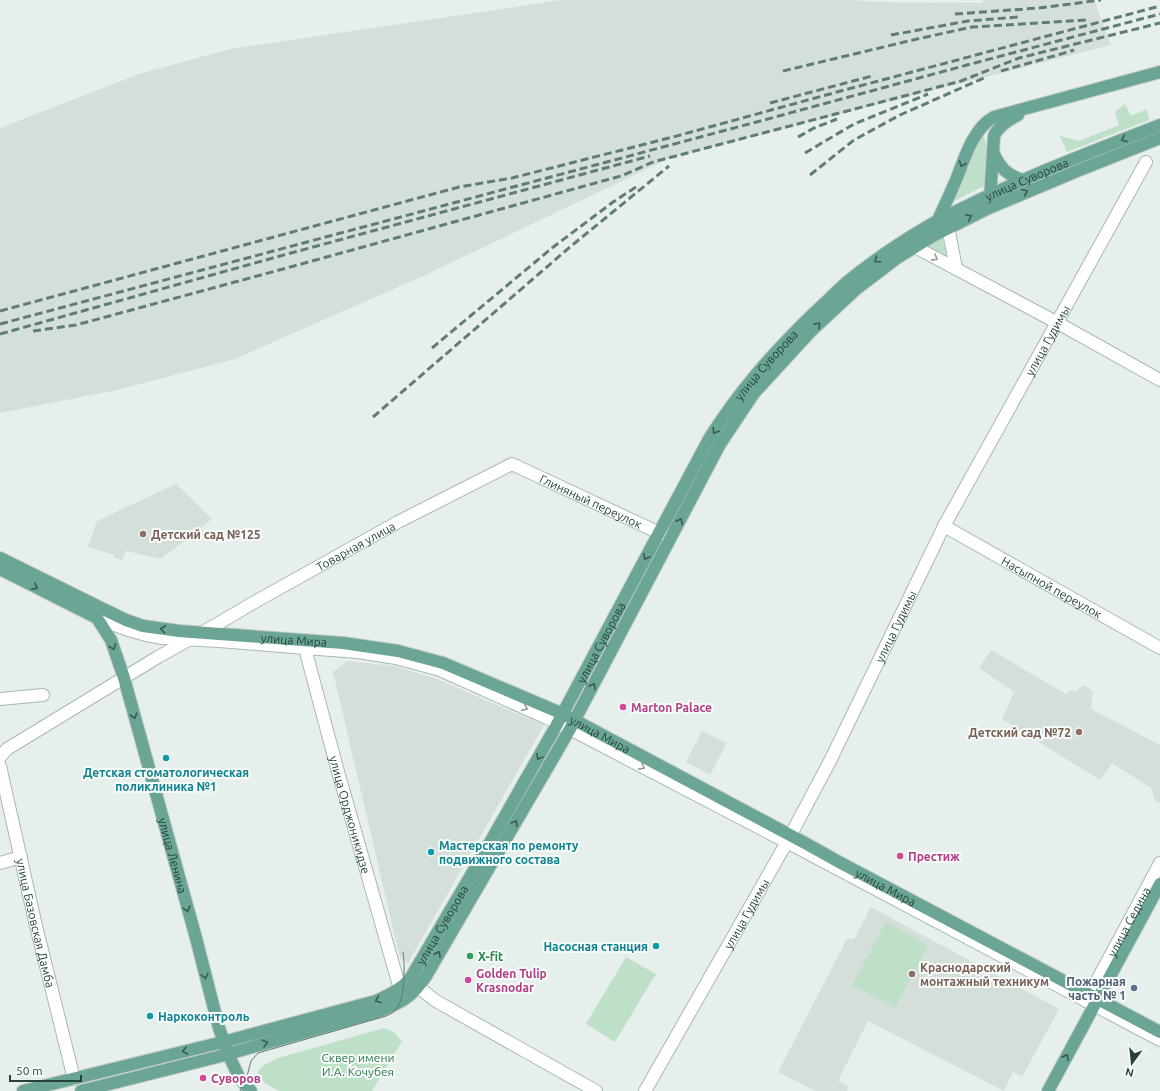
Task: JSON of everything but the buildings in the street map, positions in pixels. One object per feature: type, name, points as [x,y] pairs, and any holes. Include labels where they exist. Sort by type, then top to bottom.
[{"type":"main road","points":[[938,220],[969,149],[980,129],[985,123],[994,117],[1160,72]]},
{"type":"main road","points":[[989,208],[993,141],[995,133],[1001,126],[1012,118],[1037,105]]},
{"type":"main road","name":"улица Суворова","points":[[82,1091],[228,1054],[377,1012],[400,1003],[413,993],[418,987],[573,725],[720,444],[754,393],[812,330],[839,304],[897,258],[912,242],[938,220],[1022,180],[1160,125]]},
{"type":"main road","points":[[980,129],[990,129],[995,133]]},
{"type":"main road","name":"улица Суворова","points":[[23,1091],[223,1042],[376,1001],[391,995],[400,988],[410,979],[488,846],[560,718],[709,440],[726,413],[753,377],[785,341],[846,284],[868,266],[912,242],[1077,170],[1160,138]]},
{"type":"main road","points":[[993,151],[998,164],[1004,171],[1012,177],[1022,180]]},
{"type":"main road","name":"улица Мира","points":[[0,558],[126,620],[143,626],[304,644],[343,643],[398,650],[442,663],[560,718],[1092,1000],[1160,1032]]},
{"type":"main road","name":"улица Мира","points":[[0,569],[97,618]]},
{"type":"main road","name":"улица Ленина","points":[[97,618],[111,640],[124,678],[196,938],[223,1042],[240,1080],[249,1091]]},
{"type":"main road","name":"улица Седина","points":[[1092,1000],[1160,884]]},
{"type":"main road","points":[[1048,1091],[1092,1000]]},
{"type":"street","name":"улица Гудимы","points":[[645,1091],[789,839],[830,761],[944,526],[1146,162]]},
{"type":"street","points":[[948,227],[956,268]]},
{"type":"street","points":[[912,242],[956,268],[1160,380]]},
{"type":"street","name":"Глиняный переулок","points":[[512,464],[671,538]]},
{"type":"street","name":"Товарная улица","points":[[202,633],[252,603],[398,522],[512,464]]},
{"type":"street","name":"Насыпной переулок","points":[[944,526],[1160,648]]},
{"type":"street","name":"улица Мира","points":[[97,618],[125,630],[146,636],[188,640],[304,644]]},
{"type":"street","points":[[0,757],[7,749],[124,678],[202,633]]},
{"type":"street","name":"улица Орджоникидзе","points":[[304,644],[400,988]]},
{"type":"street","points":[[0,699],[43,695]]},
{"type":"street","name":"улица Базовская Дамба","points":[[0,766],[36,926],[74,1079]]},
{"type":"street","points":[[0,863],[21,858]]},
{"type":"street","name":"улица Седина","points":[[1092,1000],[1160,863]]},
{"type":"street","points":[[418,987],[436,1001],[596,1091]]},
{"type":"street","name":"улица Мира","points":[[1092,1000],[1160,1040]]},
{"type":"shaded area","points":[[562,0],[852,0],[874,2],[983,3],[983,0],[1094,0],[1111,45],[670,158],[421,277],[235,359],[117,390],[0,413],[0,128],[139,74],[230,49]]},
{"type":"shaded area","name":"Детский сад №125","points":[[176,484],[212,519],[161,559],[126,551],[122,560],[114,558],[114,555],[88,547],[97,521]]},
{"type":"shaded area","name":"Детский сад №72","points":[[991,650],[1066,694],[1071,690],[1075,692],[1083,685],[1093,691],[1091,709],[1160,745],[1160,803],[1155,801],[1151,788],[1112,763],[1100,780],[1002,719],[1014,692],[979,668]]},
{"type":"shaded area","name":"Мастерская по ремонту подвижного состава","points":[[347,661],[394,666],[437,679],[544,725],[408,963],[400,958],[333,672]]},
{"type":"shaded area","points":[[702,731],[727,743],[710,775],[686,762]]},
{"type":"shaded area","name":"Краснодарский монтажный техникум","points":[[871,907],[1059,1009],[1022,1077],[1013,1072],[1004,1091],[868,1021],[838,1081],[849,1086],[847,1091],[816,1091],[778,1072],[847,939],[855,938]]},
{"type":"green space","points":[[1125,104],[1131,116],[1147,109],[1149,120],[1067,152],[1060,136],[1079,141],[1119,125],[1115,112]]},
{"type":"green space","points":[[983,135],[986,145],[984,186],[954,201],[970,160]]},
{"type":"green space","points":[[942,235],[947,258],[926,246]]},
{"type":"green space","points":[[886,922],[928,945],[895,1008],[852,985]]},
{"type":"green space","points":[[626,957],[656,974],[615,1042],[586,1024]]},
{"type":"green space","name":"Сквер имени И.А. Кочубея","points":[[384,1028],[394,1032],[402,1041],[372,1091],[279,1091],[265,1083],[257,1072],[264,1065],[278,1058]]},
{"type":"tram line","points":[[240,1091],[246,1080],[251,1061],[258,1053],[386,1016],[394,1012],[398,1007],[402,995],[404,972],[403,952]]},
{"type":"railway","points":[[955,14],[1039,8],[1101,0]]},
{"type":"railway","points":[[0,311],[459,187],[512,178],[673,137],[1160,6]]},
{"type":"railway","points":[[0,324],[1160,14]]},
{"type":"railway","points":[[891,35],[968,21],[1018,17]]},
{"type":"railway","points":[[783,71],[972,27],[1086,20]]},
{"type":"railway","points":[[33,331],[76,325],[283,269],[621,176],[653,162],[961,81],[1019,58],[1160,23]]},
{"type":"railway","points":[[1001,71],[1074,50]]},
{"type":"railway","points":[[770,103],[872,76]]},
{"type":"railway","points":[[810,175],[854,140],[900,115],[986,77]]},
{"type":"railway","points":[[805,153],[854,124],[928,94]]},
{"type":"railway","points":[[798,137],[814,128],[837,119]]},
{"type":"railway","points":[[0,334],[280,256],[650,156]]},
{"type":"railway","points":[[373,417],[570,247],[669,166]]},
{"type":"railway","points":[[432,348],[552,248],[613,202],[636,187]]},
{"type":"place","name":"Детский сад №125","points":[[143,534]]},
{"type":"place","name":"Marton Palace","points":[[623,707]]},
{"type":"place","name":"Детский сад №72","points":[[1079,732]]},
{"type":"place","name":"Детская стоматологическая поликлиника №1","points":[[166,758]]},
{"type":"place","name":"Мастерская по ремонту подвижного состава","points":[[431,852]]},
{"type":"place","name":"Престиж","points":[[900,856]]},
{"type":"place","name":"Насосная станция","points":[[656,946]]},
{"type":"place","name":"X-fit","points":[[470,956]]},
{"type":"place","name":"Краснодарский монтажный техникум","points":[[912,974]]},
{"type":"place","name":"Golden Tulip Krasnodar","points":[[468,980]]},
{"type":"place","name":"Пожарная часть № 1","points":[[1134,988]]},
{"type":"place","name":"Наркоконтроль","points":[[150,1016]]},
{"type":"place","name":"Суворов","points":[[203,1078]]}]
